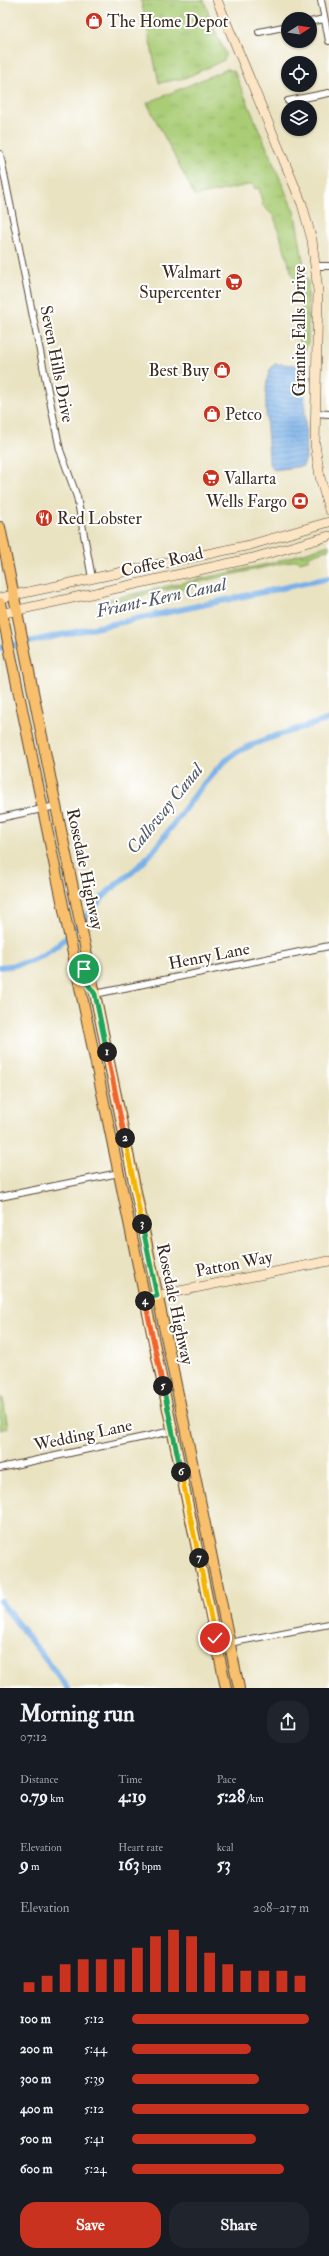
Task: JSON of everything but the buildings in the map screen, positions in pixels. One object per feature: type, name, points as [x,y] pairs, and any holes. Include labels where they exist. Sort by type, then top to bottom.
[{"type":"main road","name":"Rosedale Highway","points":[[0,527],[78,914],[78,945],[82,996],[226,1688]]},
{"type":"main road","name":"Rosedale Highway","points":[[0,603],[1,614],[6,631],[66,922],[78,945],[95,994],[239,1688]]},
{"type":"main road","points":[[82,996],[91,1005],[102,1056],[110,1067]]},
{"type":"main road","points":[[159,1367],[167,1374],[177,1419],[186,1435]]},
{"type":"main road","points":[[172,1431],[181,1439],[192,1492],[201,1505]]},
{"type":"main road","points":[[199,1561],[210,1579],[223,1637],[226,1643],[229,1643]]},
{"type":"main road","points":[[218,1652],[223,1651],[226,1656],[233,1688]]},
{"type":"street","name":"Granite Falls Drive","points":[[217,0],[302,204],[312,240],[318,291],[315,413],[318,462],[329,510]]},
{"type":"street","points":[[321,0],[329,41]]},
{"type":"street","points":[[317,20],[324,19]]},
{"type":"street","points":[[259,32],[281,27]]},
{"type":"street","points":[[293,100],[329,93]]},
{"type":"street","name":"Seven Hills Drive","points":[[0,154],[60,450],[77,497],[92,578]]},
{"type":"street","points":[[316,266],[329,266]]},
{"type":"street","points":[[315,413],[329,414]]},
{"type":"street","name":"Coffee Road","points":[[0,598],[250,545],[329,522]]},
{"type":"street","name":"Coffee Road","points":[[1,614],[253,558],[329,536]]},
{"type":"street","points":[[0,818],[56,806]]},
{"type":"street","name":"Henry Lane","points":[[95,994],[329,946]]},
{"type":"street","points":[[0,1197],[119,1173]]},
{"type":"street","name":"Patton Way","points":[[145,1298],[329,1261]]},
{"type":"street","name":"Wedding Lane","points":[[0,1468],[172,1431]]},
{"type":"street","points":[[229,1643],[329,1624]]},
{"type":"green space","points":[[141,0],[204,0],[213,27],[226,54],[224,60],[185,78],[159,83]]},
{"type":"green space","points":[[227,69],[234,71],[295,214],[306,278],[308,281],[308,343],[304,352],[298,352],[302,306],[274,216],[263,206],[259,188],[255,189],[253,184],[195,196],[147,103]]},
{"type":"green space","points":[[329,545],[329,549],[309,556],[310,559],[300,562],[297,560],[195,583],[195,586],[181,589],[179,587],[124,600],[107,601],[110,599],[272,563]]},
{"type":"green space","points":[[0,1397],[3,1399],[8,1428],[0,1430]]},
{"type":"water","points":[[275,364],[304,365],[306,458],[303,466],[274,470],[269,464],[266,395],[267,381],[270,370]]},
{"type":"waterway","name":"Friant-Kern Canal","points":[[0,648],[329,578]]},
{"type":"waterway","name":"Calloway Canal","points":[[0,967],[18,964],[34,959],[60,944],[109,891],[147,858],[197,792],[230,757],[239,751],[263,740],[329,719]]},
{"type":"waterway","name":"Calloway Canal","points":[[0,1601],[68,1688]]},
{"type":"place","name":"The Home Depot","points":[[94,21]]},
{"type":"place","name":"Walmart Supercenter","points":[[234,282]]},
{"type":"place","name":"Best Buy","points":[[222,370]]},
{"type":"place","name":"Petco","points":[[212,414]]},
{"type":"place","name":"Vallarta","points":[[211,478]]},
{"type":"place","name":"Wells Fargo","points":[[300,501]]},
{"type":"place","name":"Red Lobster","points":[[44,518]]},
{"type":"route","points":[[84,969],[87,983],[95,994],[157,1296],[145,1298],[215,1638]]}]
